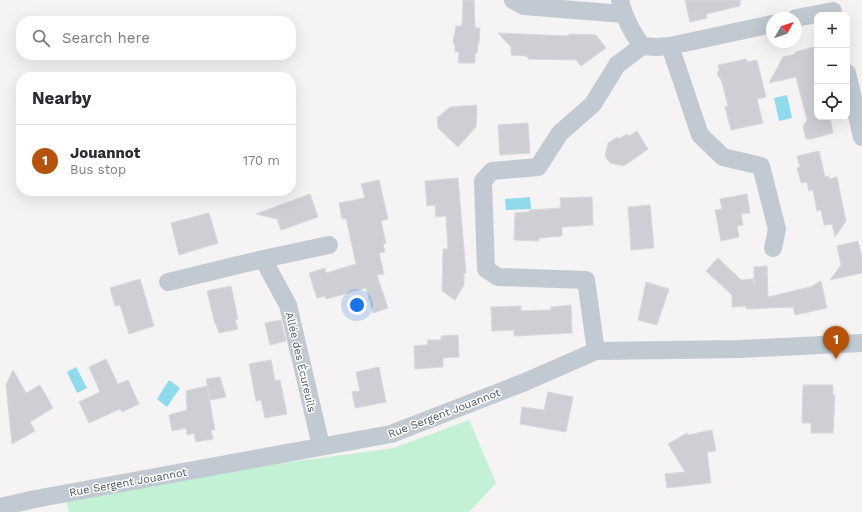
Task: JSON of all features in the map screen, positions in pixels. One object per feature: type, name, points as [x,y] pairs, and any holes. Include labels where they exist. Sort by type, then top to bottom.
[{"type":"street","points":[[513,0],[524,6],[622,7],[630,29],[642,46]]},
{"type":"street","points":[[802,16],[832,9]]},
{"type":"street","points":[[596,351],[586,280],[498,277],[486,269],[483,181],[492,171],[538,168],[560,133],[593,104],[617,65],[642,46],[670,46],[766,25]]},
{"type":"street","points":[[670,46],[700,135],[723,156],[761,166],[777,229],[773,248]]},
{"type":"street","points":[[850,84],[862,137]]},
{"type":"street","points":[[168,282],[263,258],[329,245]]},
{"type":"street","name":"Allée des Écureuils","points":[[263,258],[288,305],[321,446]]},
{"type":"street","name":"Rue Sergent Jouannot","points":[[0,507],[36,498],[391,434],[524,382],[596,351],[740,350],[862,342]]},
{"type":"green space","points":[[469,420],[496,483],[469,512],[69,512],[64,493],[394,448]]},
{"type":"water","points":[[787,95],[792,118],[779,121],[774,98]]},
{"type":"water","points":[[530,197],[531,209],[506,210],[505,199]]},
{"type":"water","points":[[76,367],[87,388],[77,393],[67,372]]},
{"type":"water","points":[[169,380],[180,388],[167,407],[157,399]]},
{"type":"building","points":[[463,0],[474,0],[475,28],[480,28],[477,53],[475,53],[475,63],[458,63],[459,52],[455,52],[453,42],[456,26],[462,26]]},
{"type":"building","points":[[685,0],[740,0],[740,6],[706,14],[707,18],[690,22]]},
{"type":"building","points":[[498,33],[569,36],[569,34],[596,35],[606,48],[581,66],[576,60],[529,59],[526,56],[511,55],[511,47]]},
{"type":"building","points":[[814,47],[814,120],[831,120],[833,133],[806,139],[803,126],[807,120],[796,77],[769,83],[783,57],[796,54],[795,52]]},
{"type":"building","points":[[746,59],[747,62],[757,60],[766,97],[757,99],[763,123],[731,130],[725,107],[728,106],[722,82],[717,74],[719,70],[718,65]]},
{"type":"building","points":[[477,105],[476,127],[458,147],[438,128],[437,118],[450,107]]},
{"type":"building","points":[[528,123],[530,153],[500,155],[498,125]]},
{"type":"building","points":[[637,131],[648,149],[624,166],[610,163],[605,156],[608,143],[618,137],[619,139],[627,134],[629,136]]},
{"type":"building","points":[[819,151],[825,177],[829,176],[829,179],[837,177],[846,221],[835,237],[832,224],[824,225],[821,210],[817,211],[813,190],[809,191],[807,182],[801,183],[797,168],[800,167],[797,156]]},
{"type":"building","points":[[458,178],[466,273],[464,273],[464,285],[455,300],[442,291],[443,249],[448,249],[446,216],[436,217],[435,205],[427,206],[425,181]]},
{"type":"building","points":[[379,180],[388,219],[381,221],[386,243],[383,244],[385,252],[379,253],[384,274],[377,275],[388,308],[373,313],[366,288],[326,299],[325,296],[317,298],[309,273],[325,268],[326,273],[356,264],[346,218],[342,219],[339,203],[365,198],[361,184]]},
{"type":"building","points":[[310,194],[318,217],[281,230],[277,219],[256,214]]},
{"type":"building","points":[[747,194],[750,213],[741,214],[743,225],[737,226],[739,237],[721,241],[715,210],[722,209],[720,199]]},
{"type":"building","points":[[592,197],[593,225],[562,227],[562,236],[539,238],[539,241],[514,240],[515,213],[528,212],[530,210],[561,208],[560,198]]},
{"type":"building","points":[[650,205],[654,248],[631,250],[628,207]]},
{"type":"building","points":[[209,213],[218,243],[179,255],[171,223]]},
{"type":"building","points":[[858,241],[862,257],[862,273],[830,280],[841,265],[837,246]]},
{"type":"building","points":[[718,258],[741,280],[754,279],[754,267],[767,266],[768,297],[810,287],[821,281],[827,308],[795,315],[793,307],[746,309],[746,306],[732,307],[732,295],[706,271]]},
{"type":"building","points":[[140,279],[154,326],[129,334],[120,305],[115,306],[110,288]]},
{"type":"building","points":[[646,282],[669,289],[657,325],[638,320]]},
{"type":"building","points":[[231,286],[238,319],[235,320],[238,329],[219,333],[215,324],[207,291]]},
{"type":"building","points":[[571,305],[572,333],[514,336],[514,330],[492,331],[491,307],[521,306],[521,311],[551,310],[551,307]]},
{"type":"building","points":[[281,320],[286,341],[270,345],[265,323]]},
{"type":"building","points":[[458,335],[459,357],[443,358],[443,367],[415,369],[414,346],[428,345],[427,340],[441,340],[441,336]]},
{"type":"building","points":[[106,359],[118,384],[128,380],[139,404],[122,412],[120,409],[89,423],[79,402],[100,392],[89,367]]},
{"type":"building","points":[[271,360],[275,381],[280,380],[287,414],[265,418],[261,400],[256,401],[249,364]]},
{"type":"building","points":[[379,367],[386,402],[355,408],[352,392],[360,391],[356,372]]},
{"type":"building","points":[[13,370],[26,393],[40,385],[53,408],[30,422],[35,431],[12,444],[6,385]]},
{"type":"building","points":[[220,377],[226,397],[210,400],[206,379]]},
{"type":"building","points":[[803,385],[833,385],[833,395],[835,395],[833,433],[811,433],[811,423],[802,423]]},
{"type":"building","points":[[207,386],[215,430],[211,430],[213,439],[196,442],[194,433],[187,435],[186,428],[172,431],[169,415],[187,410],[186,391]]},
{"type":"building","points":[[548,392],[573,397],[566,432],[520,424],[522,407],[544,410]]},
{"type":"building","points":[[712,430],[716,451],[707,452],[711,483],[667,488],[665,474],[685,472],[668,444],[687,433],[688,435]]},
{"type":"place","name":"Jouannot","points":[[836,359]]}]
